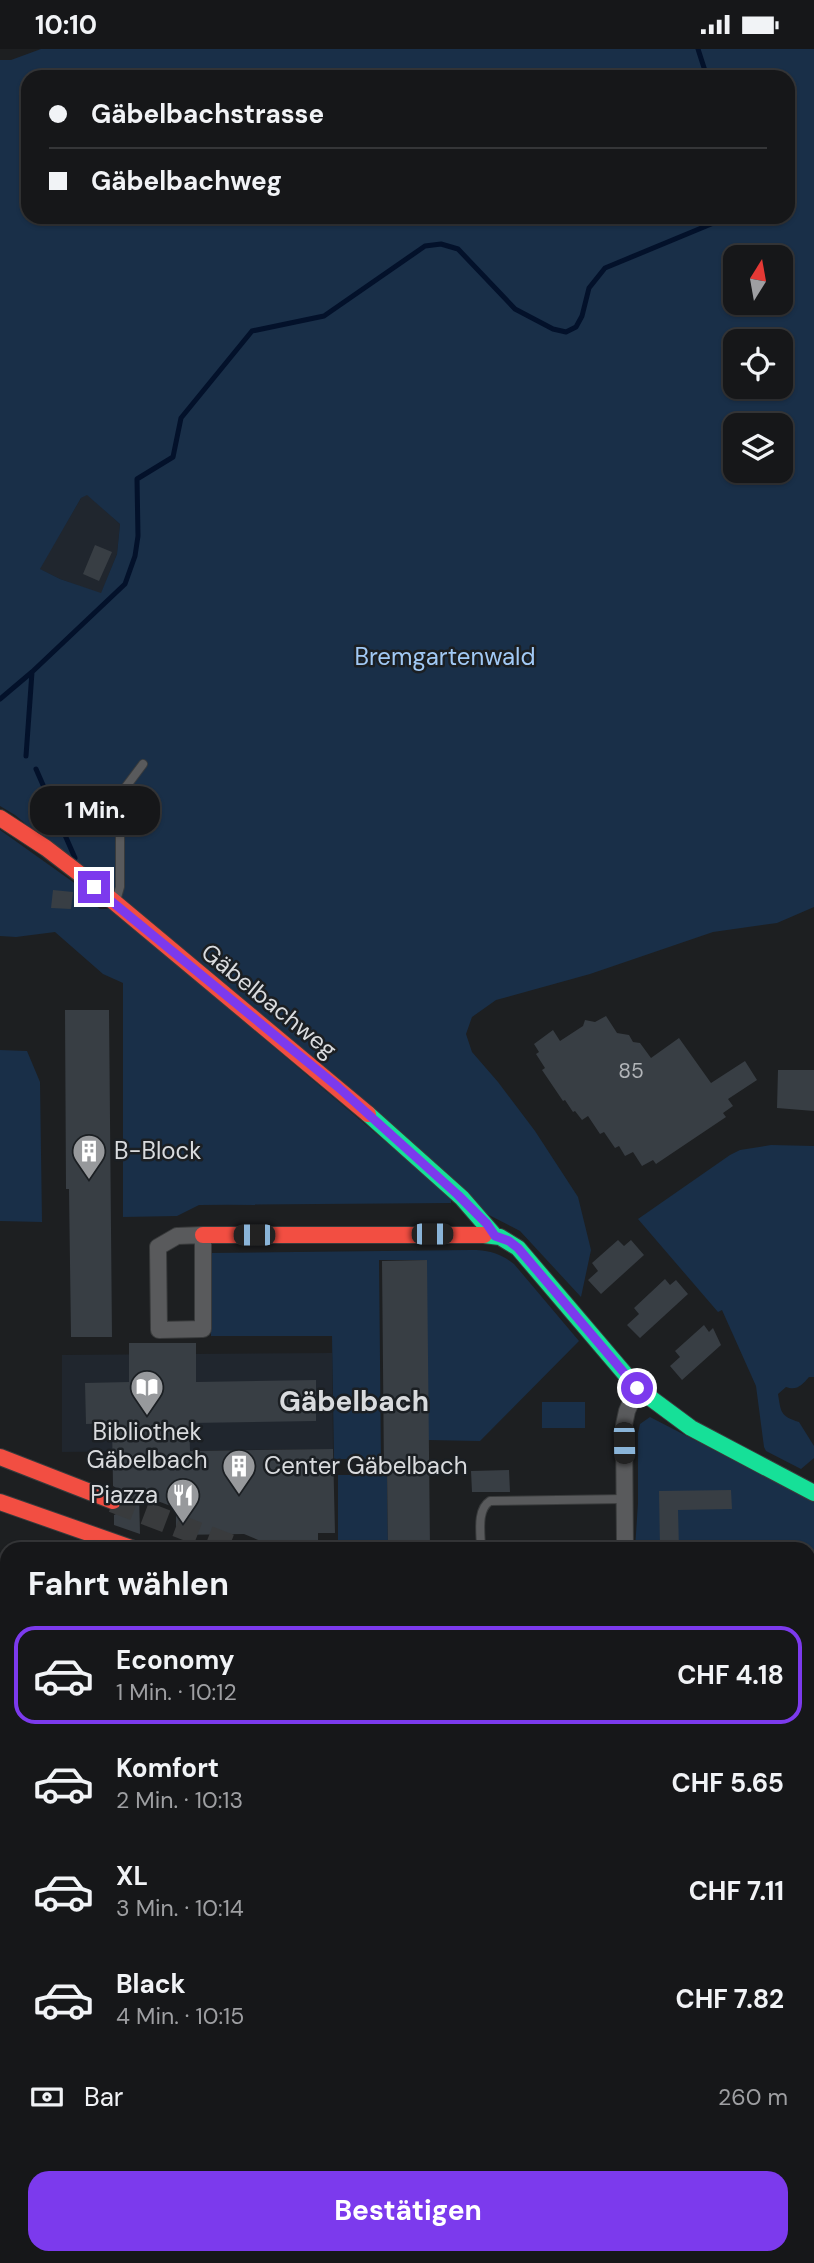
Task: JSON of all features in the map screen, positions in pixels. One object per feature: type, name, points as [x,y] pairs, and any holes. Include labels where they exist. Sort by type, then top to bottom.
[{"type":"street","name":"Gäbelbachweg","points":[[0,818],[52,853],[338,1087],[458,1195],[487,1224],[495,1236]]},
{"type":"street","points":[[203,1235],[203,1329],[159,1330],[158,1247],[177,1236],[203,1235],[480,1234],[509,1241],[518,1248],[637,1388],[691,1428],[814,1493]]},
{"type":"street","points":[[625,1542],[624,1425],[637,1388]]},
{"type":"street","points":[[0,1457],[113,1501]]},
{"type":"street","points":[[0,1502],[114,1542]]},
{"type":"lane","points":[[114,904],[120,887],[120,802],[125,788],[143,764]]},
{"type":"lane","points":[[481,1542],[481,1512],[484,1505],[490,1501],[624,1499]]},
{"type":"shaded area","points":[[87,494],[120,524],[117,554],[101,594],[39,569],[81,498]]},
{"type":"shaded area","points":[[332,1353],[333,1449],[62,1452],[62,1355]]},
{"type":"green space","name":"Bremgartenwald","points":[[41,49],[814,49],[814,907],[777,923],[713,932],[590,974],[496,1000],[472,1017],[466,1034],[472,1052],[535,1131],[578,1197],[591,1250],[581,1297],[520,1231],[487,1214],[15,815],[0,806],[0,60],[11,60]],"holes":[[[87,495],[120,524],[117,554],[101,593],[40,569],[81,498]]]},
{"type":"green space","points":[[0,830],[87,892],[87,899],[100,909],[111,909],[451,1197],[451,1203],[199,1205],[177,1216],[123,1217],[123,983],[103,974],[55,932],[16,937],[0,936]]},
{"type":"green space","points":[[0,1050],[27,1051],[40,1082],[42,1222],[0,1221]]},
{"type":"green space","points":[[771,1145],[814,1146],[814,1377],[809,1377],[796,1388],[786,1387],[778,1394],[782,1413],[799,1422],[814,1446],[814,1458],[801,1469],[766,1451],[764,1447],[756,1386],[722,1310],[718,1312],[638,1219],[730,1155],[740,1150]]},
{"type":"green space","points":[[471,1250],[494,1253],[514,1264],[579,1341],[480,1441],[428,1440],[426,1260],[379,1260],[381,1459],[334,1459],[332,1336],[211,1336],[210,1253]]},
{"type":"green space","points":[[542,1402],[585,1402],[585,1428],[542,1428]]},
{"type":"green space","points":[[650,1417],[814,1502],[814,1542],[635,1542],[640,1424]]},
{"type":"green space","points":[[338,1475],[387,1475],[388,1542],[338,1542]]},
{"type":"building","points":[[95,545],[112,552],[99,581],[83,574]]},
{"type":"building","points":[[53,890],[73,892],[71,909],[51,908]]},
{"type":"building","name":"B-Block","points":[[65,1010],[109,1010],[112,1337],[71,1337],[69,1189],[66,1189]]},
{"type":"building","points":[[606,1016],[617,1033],[629,1035],[633,1042],[640,1043],[651,1058],[679,1038],[711,1083],[745,1061],[757,1080],[728,1099],[733,1106],[723,1113],[726,1117],[656,1164],[653,1160],[642,1166],[633,1152],[625,1156],[619,1146],[615,1148],[604,1132],[600,1134],[588,1116],[582,1120],[573,1112],[542,1070],[545,1068],[536,1054],[539,1052],[534,1044],[553,1030],[560,1041],[583,1026],[585,1020],[595,1022]]},
{"type":"building","points":[[778,1070],[814,1070],[814,1111],[777,1108]]},
{"type":"building","points":[[618,1240],[624,1246],[631,1240],[644,1255],[601,1294],[588,1280],[598,1271],[592,1263]]},
{"type":"building","points":[[427,1260],[430,1542],[388,1542],[387,1472],[384,1472],[382,1261]]},
{"type":"building","points":[[665,1279],[670,1285],[676,1280],[688,1294],[640,1338],[627,1325],[639,1314],[634,1308]]},
{"type":"building","points":[[704,1325],[709,1332],[713,1328],[721,1345],[682,1380],[670,1366],[680,1357],[675,1351]]},
{"type":"building","points":[[129,1343],[196,1343],[196,1382],[316,1380],[316,1421],[189,1423],[190,1451],[333,1449],[335,1533],[318,1533],[318,1542],[263,1542],[244,1534],[176,1535],[176,1508],[139,1494],[140,1534],[114,1525],[114,1515],[122,1511],[127,1500],[123,1492],[113,1486],[112,1423],[86,1424],[85,1383],[129,1382]]},
{"type":"building","points":[[509,1470],[510,1492],[472,1492],[471,1471]]},
{"type":"building","points":[[731,1490],[732,1509],[678,1510],[679,1542],[660,1542],[659,1491]]},
{"type":"waterway","name":"Gäbelbach","points":[[698,49],[705,70]]},
{"type":"waterway","name":"Gäbelbach","points":[[0,699],[125,584],[135,556],[138,536],[137,479],[173,457],[181,418],[252,331],[324,316],[425,246],[441,244],[458,249],[515,309],[553,329],[566,332],[576,327],[582,316],[589,288],[605,268],[711,224]]},
{"type":"waterway","points":[[26,756],[32,672]]},
{"type":"waterway","points":[[36,769],[75,858]]},
{"type":"tunnel","points":[[113,1501],[221,1542]]},
{"type":"traffic: fast","points":[[368,1114],[462,1198],[495,1236]]},
{"type":"traffic: fast","points":[[484,1235],[500,1237],[518,1248],[637,1388],[691,1428],[814,1493]]},
{"type":"traffic: jam","points":[[0,818],[89,881],[368,1114]]},
{"type":"traffic: jam","points":[[203,1235],[484,1235]]},
{"type":"traffic: jam","points":[[0,1457],[113,1501]]},
{"type":"traffic: jam","points":[[0,1502],[114,1542]]},
{"type":"place","name":"B-Block","points":[[89,1181]]},
{"type":"place","name":"Bibliothek Gäbelbach","points":[[147,1417]]},
{"type":"place","name":"Center Gäbelbach","points":[[239,1496]]},
{"type":"place","name":"Piazza","points":[[183,1525]]},
{"type":"district","name":"Gäbelbach","points":[[354,1401]]},
{"type":"route","points":[[94,887],[338,1087],[458,1195],[487,1224],[495,1236],[518,1248],[637,1388]]}]
